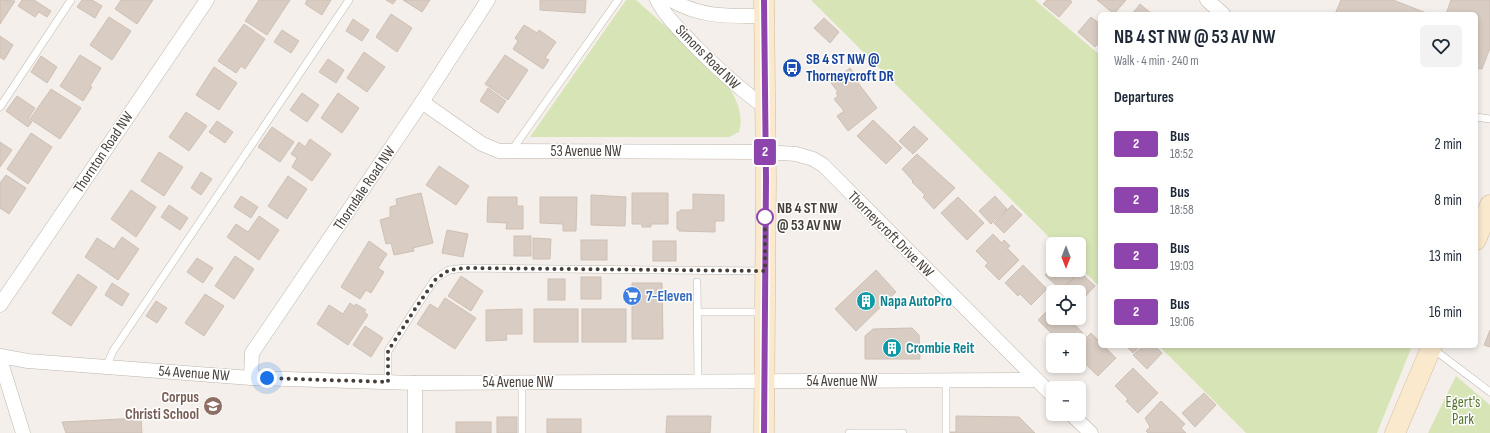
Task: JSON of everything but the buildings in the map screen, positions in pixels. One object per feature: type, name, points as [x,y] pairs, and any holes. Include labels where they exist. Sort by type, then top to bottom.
[{"type":"main road","points":[[764,8],[764,433]]},
{"type":"main road","points":[[1480,234],[1490,206]]},
{"type":"main road","points":[[1395,433],[1431,348]]},
{"type":"street","name":"Thornton Road NW","points":[[0,305],[207,0]]},
{"type":"street","name":"Thorndale Road NW","points":[[251,378],[252,353],[422,102],[488,0]]},
{"type":"street","name":"Simons Road NW","points":[[657,0],[663,12],[731,81],[765,107]]},
{"type":"street","name":"Simons Road NW","points":[[671,0],[687,9],[710,14],[735,16],[764,8]]},
{"type":"street","points":[[1207,0],[1221,12]]},
{"type":"street","name":"53 Avenue NW","points":[[422,102],[482,144],[499,151],[765,152]]},
{"type":"street","name":"Thorneycroft Drive NW","points":[[765,152],[796,154],[813,159],[823,165],[1046,389]]},
{"type":"street","name":"54 Avenue NW","points":[[0,356],[28,361],[251,378],[415,383],[1037,380]]},
{"type":"street","points":[[0,359],[23,433]]},
{"type":"street","points":[[415,383],[415,433]]},
{"type":"street","points":[[1078,421],[1091,433]]},
{"type":"lane","points":[[0,107],[71,0]]},
{"type":"lane","points":[[106,367],[118,345],[349,0]]},
{"type":"lane","points":[[512,150],[618,0]]},
{"type":"lane","points":[[1478,117],[1490,119]]},
{"type":"lane","points":[[388,382],[388,351],[436,279],[449,270],[465,268],[765,271]]},
{"type":"lane","points":[[697,282],[698,381]]},
{"type":"lane","points":[[697,312],[765,312]]},
{"type":"lane","points":[[1432,348],[1490,392]]},
{"type":"lane","points":[[946,380],[946,433]]},
{"type":"lane","points":[[522,382],[522,433]]},
{"type":"lane","points":[[849,433],[903,433]]},
{"type":"green space","points":[[626,0],[636,0],[722,77],[737,103],[740,117],[739,132],[729,137],[530,137]]},
{"type":"green space","points":[[811,0],[1035,0],[1098,53],[1098,285],[1086,274],[1086,237],[1049,237]]},
{"type":"green space","points":[[1161,348],[1411,348],[1377,433],[1246,433]]},
{"type":"green space","name":"Egert's Park","points":[[1456,376],[1490,405],[1490,433],[1428,433]]},
{"type":"bus line","name":"2","points":[[764,0],[766,179],[764,433]]},
{"type":"place","name":"SB 4 ST NW @ Thorneycroft DR","points":[[792,68]]},
{"type":"place","name":"NB 4 ST NW @ 53 AV NW","points":[[765,217]]},
{"type":"place","name":"7-Eleven","points":[[632,296]]},
{"type":"place","name":"Napa AutoPro","points":[[866,301]]},
{"type":"place","name":"Crombie Reit","points":[[892,348]]},
{"type":"place","name":"Corpus Christi School","points":[[213,406]]},
{"type":"route","points":[[267,378],[388,382],[388,351],[436,279],[449,270],[465,268],[765,271],[765,210],[765,217]]}]
